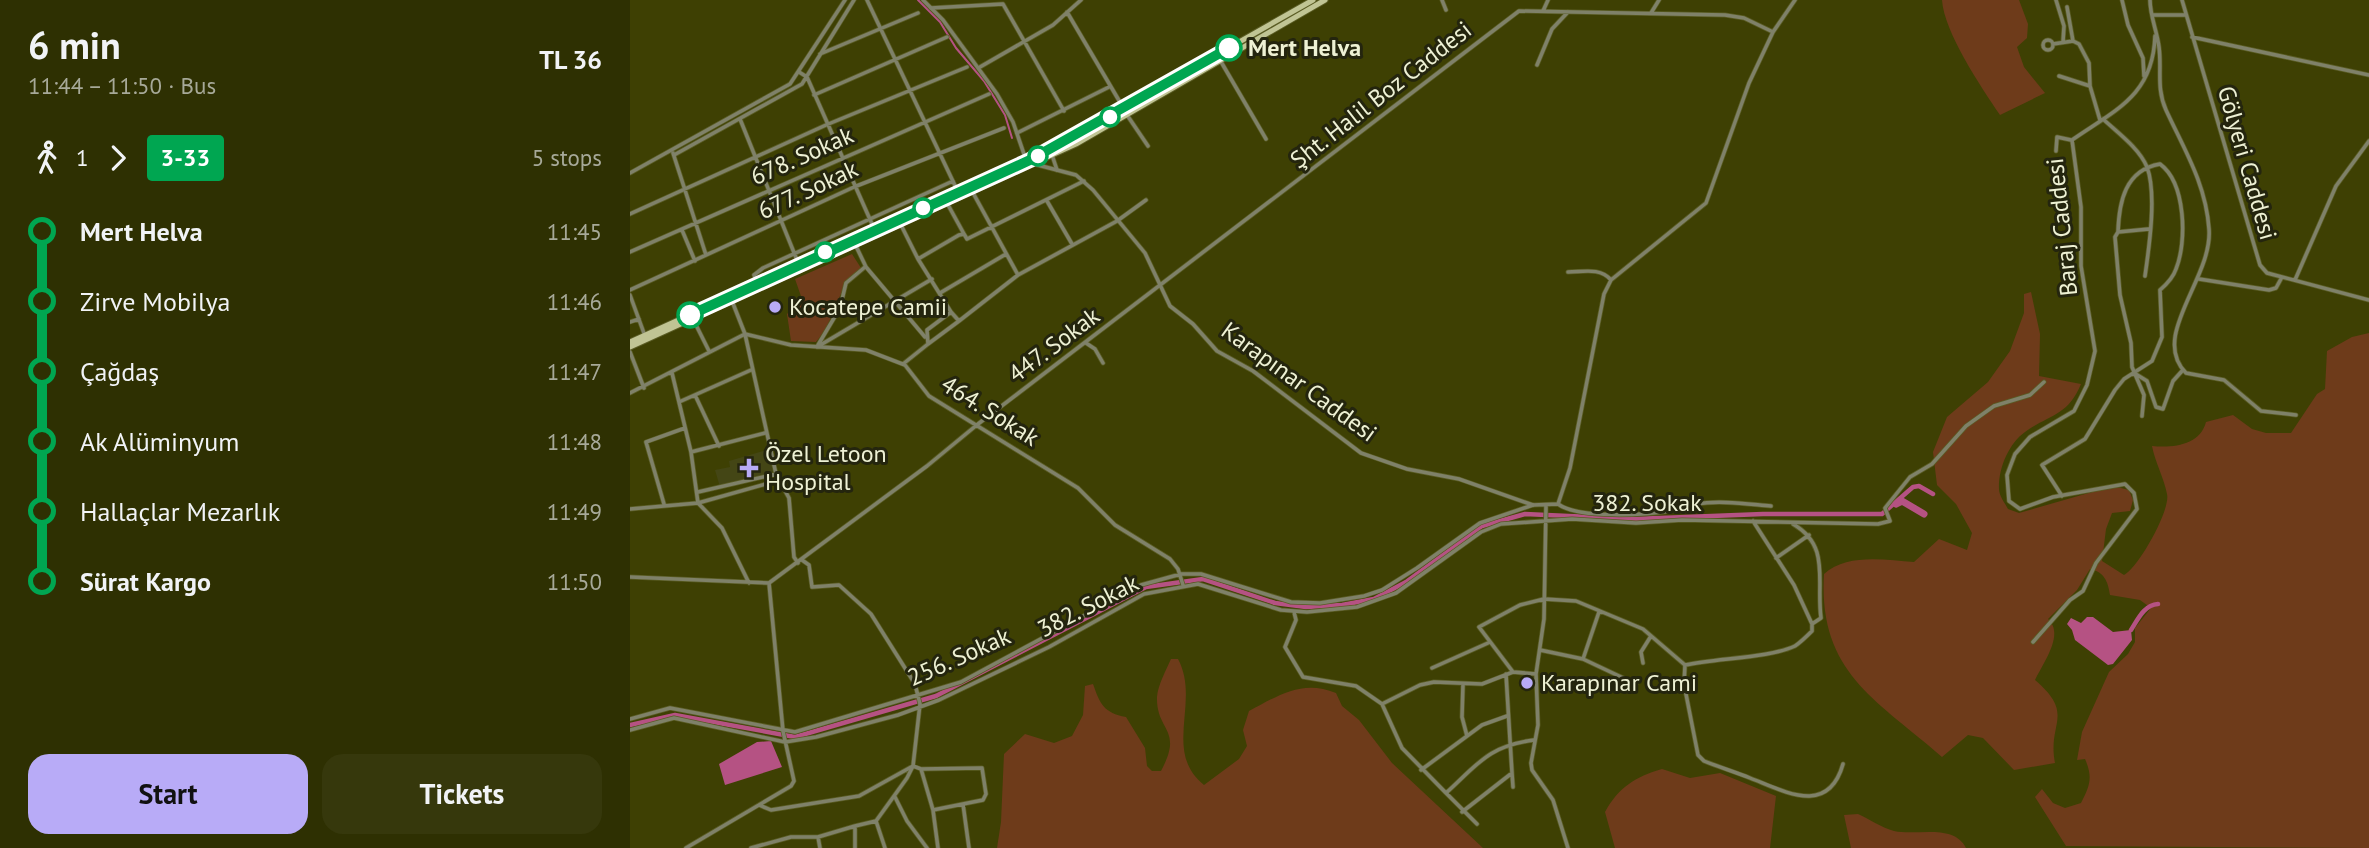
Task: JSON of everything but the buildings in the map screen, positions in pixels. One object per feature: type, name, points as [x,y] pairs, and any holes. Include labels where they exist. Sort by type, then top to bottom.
[{"type":"main road","points":[[630,347],[799,265],[1051,153],[1313,0]]},
{"type":"main road","points":[[1125,111],[1325,0]]},
{"type":"main road","points":[[647,337],[732,301],[876,232],[947,203],[959,195]]},
{"type":"street","points":[[630,173],[673,153],[790,84],[845,0]]},
{"type":"street","points":[[739,116],[793,91],[807,77],[854,0]]},
{"type":"street","points":[[867,0],[959,195]]},
{"type":"street","points":[[923,0],[943,20],[961,48],[980,67],[1017,133],[1025,157],[1032,162]]},
{"type":"street","points":[[980,67],[1026,42],[1081,0]]},
{"type":"street","points":[[1442,0],[1446,10]]},
{"type":"street","points":[[1543,11],[1548,0]]},
{"type":"street","points":[[1651,13],[1659,0]]},
{"type":"street","points":[[1771,506],[1693,504],[1670,512],[1636,514],[1581,512],[1565,509],[1558,503],[1570,468],[1596,327],[1611,280],[1706,202],[1737,110],[1773,32],[1795,0]]},
{"type":"street","points":[[2056,0],[2064,26],[2063,42]]},
{"type":"street","points":[[2122,0],[2128,25],[2143,58],[2144,78]]},
{"type":"street","points":[[2150,0],[2155,36],[2159,44],[2161,95],[2191,159],[2207,208],[2209,251],[2199,279],[2179,317],[2173,339],[2177,360],[2182,369],[2196,377],[2224,380],[2261,411],[2296,415]]},
{"type":"street","name":"Gölyeri Caddesi","points":[[2182,0],[2257,260],[2267,272],[2369,300]]},
{"type":"street","points":[[929,8],[1000,3],[1026,42],[1065,111]]},
{"type":"street","points":[[2067,7],[2074,41]]},
{"type":"street","name":"Şht. Halil Boz Caddesi","points":[[1160,287],[1519,11],[1734,16],[1773,32]]},
{"type":"street","points":[[1067,12],[1148,146]]},
{"type":"street","points":[[1537,65],[1552,29],[1568,12]]},
{"type":"street","points":[[820,54],[918,13]]},
{"type":"street","points":[[2152,15],[2186,15]]},
{"type":"street","name":"Baraj Caddesi","points":[[2062,496],[2020,509],[2009,501],[2007,475],[2015,454],[2030,437],[2074,411],[2092,368],[2095,351],[2081,266],[2081,207],[2072,140],[2130,102],[2152,63],[2155,36]]},
{"type":"street","points":[[814,94],[947,37]]},
{"type":"street","points":[[2192,37],[2369,75]]},
{"type":"street","points":[[2053,44],[2074,41],[2079,44],[2089,63],[2090,86],[2102,120],[2134,148],[2147,167],[2150,185],[2145,276]]},
{"type":"street","points":[[1220,60],[1266,139]]},
{"type":"street","points":[[630,214],[686,191],[826,125],[967,66]]},
{"type":"street","points":[[799,72],[807,77],[840,157],[876,232]]},
{"type":"street","points":[[2059,76],[2090,86]]},
{"type":"street","points":[[1017,133],[1110,87]]},
{"type":"street","name":"678. Sokak","points":[[630,252],[840,157],[989,94]]},
{"type":"street","points":[[739,116],[754,160],[799,265]]},
{"type":"street","name":"677. Sokak","points":[[630,293],[854,187],[1004,128]]},
{"type":"street","points":[[2056,151],[2056,137],[2072,140]]},
{"type":"street","points":[[2295,280],[2336,186],[2369,141]]},
{"type":"street","points":[[673,153],[706,256]]},
{"type":"street","points":[[1051,153],[1057,170]]},
{"type":"street","name":"Karapınar Caddesi","points":[[1032,162],[1084,181],[1145,253],[1170,306],[1193,324],[1217,351],[1261,376],[1361,453],[1407,469],[1459,479],[1533,505]]},
{"type":"street","points":[[2034,642],[2070,600],[2084,591],[2096,563],[2124,529],[2138,502],[2130,486],[2125,484],[2062,496],[2042,465],[2085,439],[2115,390],[2134,373],[2152,361],[2159,348],[2162,337],[2160,290],[2173,278],[2178,265],[2181,235],[2174,183],[2160,164],[2147,167],[2121,194],[2115,248],[2134,373],[2144,395],[2142,416]]},
{"type":"street","points":[[758,284],[754,272],[953,181]]},
{"type":"street","points":[[947,203],[967,239],[1084,181]]},
{"type":"street","points":[[971,189],[1018,275]]},
{"type":"street","points":[[630,393],[745,334],[791,345],[866,350],[903,364],[1018,275],[1118,221],[1146,200]]},
{"type":"street","points":[[1047,201],[1072,245]]},
{"type":"street","points":[[900,223],[918,259],[958,321]]},
{"type":"street","points":[[2118,232],[2149,229]]},
{"type":"street","points":[[682,230],[695,261]]},
{"type":"street","points":[[918,259],[964,234]]},
{"type":"street","points":[[855,244],[866,267],[928,344]]},
{"type":"street","points":[[940,293],[1006,254]]},
{"type":"street","points":[[817,347],[840,308],[846,283],[866,267]]},
{"type":"street","points":[[1568,272],[1605,272],[1611,280]]},
{"type":"street","points":[[2199,279],[2269,290],[2276,288],[2282,277]]},
{"type":"street","points":[[817,347],[932,279]]},
{"type":"street","name":"447. Sokak","points":[[769,583],[1160,287]]},
{"type":"street","points":[[630,293],[647,337]]},
{"type":"street","points":[[732,301],[745,334],[776,474],[789,498],[794,557],[809,565],[812,587],[839,585],[867,608],[915,684],[919,701],[913,766],[895,797],[876,821],[818,837],[781,840],[751,848]]},
{"type":"street","points":[[926,339],[927,330],[951,312]]},
{"type":"street","points":[[693,318],[709,351]]},
{"type":"street","points":[[630,323],[639,319]]},
{"type":"street","points":[[1086,343],[1095,349],[1103,363]]},
{"type":"street","points":[[630,347],[644,388]]},
{"type":"street","name":"464. Sokak","points":[[903,364],[929,397],[978,424],[1078,488],[1115,525],[1170,559],[1181,576],[1183,585]]},
{"type":"street","points":[[2134,373],[2147,381],[2156,407],[2163,409],[2173,381],[2182,369]]},
{"type":"street","points":[[679,402],[751,370]]},
{"type":"street","points":[[672,373],[691,452],[698,503],[722,528],[749,583]]},
{"type":"street","name":"382. Sokak","points":[[630,730],[674,718],[785,741],[816,737],[919,701],[1049,647],[1144,594],[1183,585],[1215,587],[1255,603],[1294,612],[1370,603],[1396,593],[1481,532],[1501,524],[1546,519],[1636,523],[1753,521],[1878,524],[1890,521],[1885,508],[1910,477],[1932,464],[1965,426],[1994,406],[2030,395],[2044,382]]},
{"type":"street","points":[[695,395],[719,446]]},
{"type":"street","points":[[664,504],[646,442],[685,428]]},
{"type":"street","points":[[691,452],[765,433]]},
{"type":"street","points":[[698,492],[776,474]]},
{"type":"street","points":[[630,509],[698,503],[780,480]]},
{"type":"street","name":"256. Sokak","points":[[630,719],[670,708],[783,732],[795,732],[919,701],[972,677],[1124,593],[1181,576],[1216,578],[1291,602],[1320,603],[1364,596],[1394,582],[1480,523],[1533,505],[1546,508],[1558,503]]},
{"type":"street","points":[[1546,508],[1544,599],[1536,674],[1538,725],[1532,769],[1553,800],[1568,848]]},
{"type":"street","points":[[1685,665],[1716,658],[1752,656],[1794,646],[1812,631],[1812,624],[1794,585],[1753,521]]},
{"type":"street","points":[[1790,522],[1810,534],[1819,558],[1821,618],[1812,624]]},
{"type":"street","points":[[1776,558],[1810,534]]},
{"type":"street","points":[[630,578],[769,583],[783,732],[794,781],[791,786],[686,848]]},
{"type":"street","points":[[1513,672],[1488,643],[1479,626],[1520,605],[1544,599],[1576,601],[1643,629],[1685,665]]},
{"type":"street","points":[[1294,612],[1296,620],[1285,647],[1303,677],[1356,686],[1382,705],[1402,748],[1462,812],[1477,824]]},
{"type":"street","points":[[1583,659],[1599,612]]},
{"type":"street","points":[[1643,663],[1641,652],[1651,636]]},
{"type":"street","points":[[1432,668],[1488,643]]},
{"type":"street","points":[[1540,650],[1583,659],[1636,684]]},
{"type":"street","points":[[1685,665],[1684,684],[1698,755],[1704,761],[1788,796],[1824,793],[1835,783],[1843,764]]},
{"type":"street","points":[[1382,705],[1427,684],[1488,684],[1513,672],[1536,674]]},
{"type":"street","points":[[1506,674],[1513,787]]},
{"type":"street","points":[[1463,684],[1462,717],[1467,736]]},
{"type":"street","points":[[1421,770],[1482,724],[1507,716]]},
{"type":"street","points":[[1446,793],[1488,755],[1510,742],[1534,740]]},
{"type":"street","points":[[759,805],[771,810],[859,796],[913,766],[921,769],[982,768],[985,797],[933,810]]},
{"type":"street","points":[[921,769],[933,810],[937,848]]},
{"type":"street","points":[[1462,812],[1512,773]]},
{"type":"street","points":[[895,797],[907,821],[927,848]]},
{"type":"street","points":[[963,804],[970,848]]},
{"type":"street","points":[[876,821],[885,848]]},
{"type":"street","points":[[855,826],[855,848]]},
{"type":"street","points":[[818,837],[820,848]]},
{"type":"street","points":[[781,840],[784,848]]},
{"type":"shaded area","points":[[1942,0],[2019,0],[2028,24],[2027,38],[2017,47],[2024,67],[2045,93],[2000,115],[1956,43],[1944,13]]},
{"type":"shaded area","points":[[852,254],[861,268],[846,284],[829,323],[816,342],[791,341],[787,314],[802,299],[795,279]]},
{"type":"shaded area","points":[[2031,292],[2040,334],[2039,376],[2081,384],[2064,409],[2025,432],[2014,443],[2003,465],[1999,481],[2000,494],[2008,509],[2019,513],[2113,486],[2129,490],[2133,500],[2130,511],[2112,513],[2106,529],[2102,561],[2124,575],[2137,562],[2152,538],[2167,502],[2166,488],[2152,446],[2185,443],[2198,436],[2206,422],[2233,415],[2252,429],[2266,433],[2291,433],[2317,394],[2325,389],[2327,351],[2352,337],[2369,333],[2369,848],[2066,846],[2035,797],[2042,789],[2053,803],[2065,808],[2081,803],[2090,776],[2085,759],[2077,760],[2082,732],[2109,672],[2128,654],[2135,642],[2135,628],[2151,608],[2140,600],[2110,595],[2105,578],[2095,570],[2090,569],[2077,590],[2048,619],[2053,625],[2053,640],[2035,680],[2047,692],[2057,711],[2055,763],[2014,770],[1983,738],[1968,735],[1942,757],[1875,700],[1856,681],[1842,660],[1831,636],[1825,608],[1824,574],[1833,567],[1855,560],[1914,562],[1939,539],[1967,550],[1972,533],[1956,504],[1937,485],[1933,452],[1947,417],[1988,382],[2010,351],[2024,313],[2024,294]]},
{"type":"shaded area","name":"Özel Letoon Hospital","points":[[770,449],[776,474],[720,487],[715,470],[730,467],[729,461]]},
{"type":"shaded area","points":[[2087,617],[2093,617],[2113,632],[2131,630],[2132,640],[2113,664],[2108,665],[2075,640],[2067,624],[2071,618],[2081,623]]},
{"type":"shaded area","points":[[1171,659],[1178,659],[1184,675],[1185,757],[1192,772],[1204,785],[1239,759],[1247,746],[1243,730],[1249,711],[1291,691],[1302,688],[1324,689],[1336,693],[1342,706],[1359,720],[1392,763],[1483,848],[997,848],[1004,754],[1025,734],[1054,743],[1072,736],[1083,715],[1085,686],[1093,684],[1098,697],[1108,710],[1126,717],[1145,748],[1147,766],[1152,771],[1161,771],[1170,746],[1170,738],[1160,717],[1157,697]]},
{"type":"shaded area","points":[[771,741],[782,767],[725,785],[719,764],[757,742]]},
{"type":"shaded area","points":[[1662,769],[1690,778],[1720,773],[1776,796],[1770,848],[1615,848],[1605,812],[1629,784]]},
{"type":"shaded area","points":[[1858,814],[1894,831],[1944,833],[1960,840],[1966,848],[1851,848],[1844,815]]},
{"type":"waterway","points":[[918,0],[940,22],[956,48],[984,81],[1005,115],[1012,138]]},
{"type":"waterway","points":[[630,725],[675,715],[795,737],[936,696],[1146,587],[1203,579],[1275,603],[1306,607],[1342,605],[1374,599],[1406,582],[1482,526],[1525,514],[1634,519],[1763,514],[1882,514],[1913,487],[1919,486],[1933,494]]},
{"type":"waterway","points":[[1896,504],[1902,501],[1924,514]]},
{"type":"waterway","points":[[2131,630],[2145,610],[2158,604]]},
{"type":"bus line","name":"3-33","points":[[690,315],[1030,160],[1229,48]]},
{"type":"place","name":"Mert Helva","points":[[1229,48]]},
{"type":"place","name":"Kocatepe Camii","points":[[775,307]]},
{"type":"place","name":"Özel Letoon Hospital","points":[[749,468]]},
{"type":"place","name":"Karapınar Cami","points":[[1527,683]]}]
